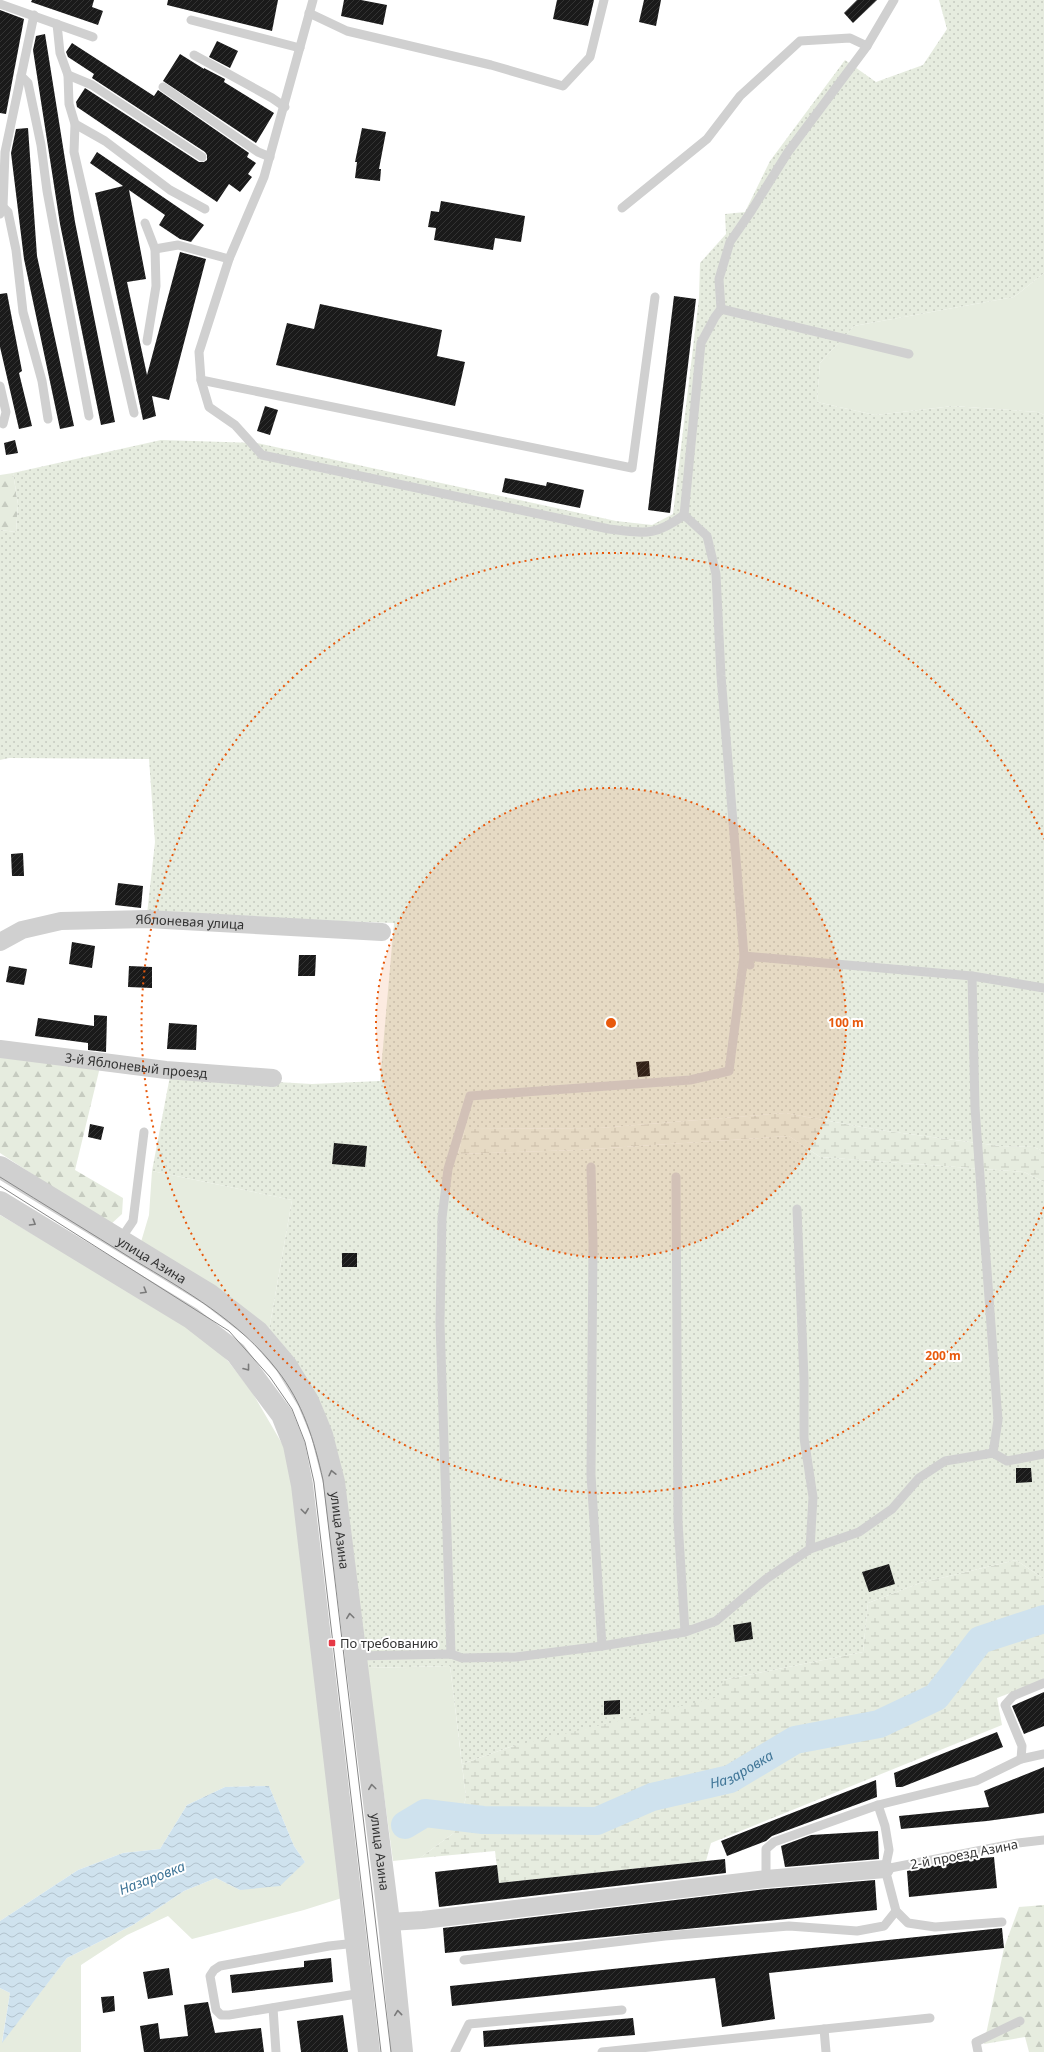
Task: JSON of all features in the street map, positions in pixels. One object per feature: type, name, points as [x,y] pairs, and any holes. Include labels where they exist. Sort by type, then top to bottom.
[{"type":"street","name":"Яблоневая улица","points":[[0,942],[22,930],[61,921],[139,919],[382,932]]},
{"type":"street","name":"3-й Яблоневый проезд","points":[[0,1049],[166,1070],[273,1078]]},
{"type":"street","name":"улица Азина","points":[[0,1167],[119,1241],[210,1295],[258,1332],[286,1365],[308,1401],[322,1435],[334,1482],[389,1922],[402,2052]]},
{"type":"street","points":[[0,1202],[197,1323],[236,1353],[282,1415],[294,1445],[302,1485],[369,2052]]},
{"type":"street","points":[[389,1922],[423,1920],[766,1879],[885,1869]]},
{"type":"lane","points":[[313,0],[285,107],[264,177],[229,259],[199,352],[201,380],[209,407],[235,425],[262,455],[609,529],[649,534],[671,524],[684,515],[701,343],[721,309],[719,279],[730,242],[788,152],[867,46],[894,0]]},
{"type":"lane","points":[[310,13],[347,31],[491,65],[564,86],[590,57],[604,0]]},
{"type":"lane","points":[[0,4],[94,36]]},
{"type":"lane","points":[[34,15],[5,152],[1,211],[8,212],[16,250],[23,312],[42,381],[48,419]]},
{"type":"lane","points":[[191,20],[300,48]]},
{"type":"lane","points":[[57,24],[60,53],[68,75],[69,104],[75,124],[74,152],[134,412]]},
{"type":"lane","points":[[622,208],[707,139],[740,96],[800,41],[850,38],[867,46]]},
{"type":"lane","points":[[194,55],[285,107]]},
{"type":"lane","points":[[68,75],[92,85],[202,157]]},
{"type":"lane","points":[[21,76],[28,83],[41,145],[47,191],[89,416]]},
{"type":"lane","points":[[163,87],[258,152],[270,157]]},
{"type":"lane","points":[[75,124],[105,141],[170,190],[205,209]]},
{"type":"lane","points":[[145,223],[155,249],[156,286],[147,341]]},
{"type":"lane","points":[[155,249],[178,245],[229,259]]},
{"type":"lane","points":[[201,380],[632,468],[655,296]]},
{"type":"lane","points":[[721,309],[909,354]]},
{"type":"lane","points":[[0,386],[6,412],[3,424]]},
{"type":"lane","points":[[451,1654],[440,1323],[442,1218],[448,1169],[470,1096],[690,1080],[729,1071],[744,956],[721,676],[716,574],[707,536],[684,515]]},
{"type":"lane","points":[[744,956],[750,965]]},
{"type":"lane","points":[[744,956],[972,976],[1044,988]]},
{"type":"lane","points":[[972,976],[975,1108],[998,1420],[993,1453]]},
{"type":"lane","points":[[119,1241],[132,1221],[144,1132]]},
{"type":"lane","points":[[591,1168],[593,1244],[591,1475],[602,1646]]},
{"type":"lane","points":[[676,1177],[678,1522],[685,1632]]},
{"type":"lane","points":[[797,1209],[804,1379],[804,1438],[813,1497],[810,1549]]},
{"type":"lane","points":[[355,1656],[451,1654],[462,1658],[516,1657],[602,1646],[685,1632],[716,1621],[766,1579],[810,1549],[859,1532],[892,1509],[919,1478],[945,1461],[993,1453],[1007,1461],[1044,1454]]},
{"type":"lane","points":[[1021,1759],[1022,1746],[1006,1705],[1014,1696],[1044,1683]]},
{"type":"lane","points":[[766,1879],[766,1849],[774,1842],[878,1806],[976,1781],[1021,1759],[1044,1754]]},
{"type":"lane","points":[[878,1806],[885,1826],[889,1850],[885,1869],[896,1911],[908,1923],[935,1927],[1002,1922]]},
{"type":"lane","name":"2-й проезд Азина","points":[[885,1869],[1044,1840]]},
{"type":"lane","points":[[464,1960],[665,1936],[789,1926],[857,1931],[884,1926],[896,1911]]},
{"type":"lane","points":[[356,1943],[329,1946],[220,1966],[214,1970],[210,1976],[216,2010],[221,2015],[362,1993]]},
{"type":"lane","points":[[273,2008],[276,2052]]},
{"type":"lane","points":[[455,2052],[469,2024],[622,2010]]},
{"type":"lane","points":[[602,2052],[930,2018]]},
{"type":"lane","points":[[978,2052],[976,2042],[1020,2021]]},
{"type":"lane","points":[[824,2029],[826,2052]]},
{"type":"green space","points":[[939,0],[1044,0],[1044,273],[1014,297],[854,326],[820,363],[817,402],[875,415],[953,406],[1038,412],[1044,415],[1044,1152],[1034,1147],[1000,1146],[879,1130],[785,1113],[599,1128],[465,1129],[458,1154],[578,1150],[789,1136],[820,1157],[1024,1172],[1044,1182],[1044,1579],[1016,1560],[920,1583],[868,1603],[863,1652],[723,1680],[719,1697],[513,1746],[462,1764],[450,1666],[367,1668],[343,1482],[269,1330],[292,1200],[152,1171],[170,1076],[312,1084],[380,1081],[394,923],[147,914],[155,842],[149,759],[9,758],[0,760],[0,530],[16,532],[18,504],[13,473],[161,440],[257,443],[616,521],[652,525],[673,514],[699,298],[700,263],[726,234],[725,214],[745,212],[770,161],[845,60],[876,82],[923,65],[947,29]]},
{"type":"green space","points":[[1044,273],[1044,415],[1038,412],[953,406],[875,415],[817,402],[820,363],[854,326],[1014,297]]},
{"type":"green space","points":[[13,473],[18,504],[16,532],[0,530],[0,475]]},
{"type":"green space","points":[[0,1055],[100,1067],[75,1170],[123,1198],[122,1214],[110,1225],[0,1153]]},
{"type":"green space","points":[[785,1113],[879,1130],[1000,1146],[1034,1147],[1044,1152],[1044,1182],[1024,1172],[820,1157],[789,1136],[578,1150],[458,1154],[465,1129],[599,1128]]},
{"type":"green space","points":[[152,1171],[292,1200],[269,1330],[141,1242],[149,1215]]},
{"type":"green space","points":[[0,1215],[191,1327],[228,1361],[252,1392],[284,1447],[295,1492],[345,1897],[304,1910],[192,1939],[168,1916],[127,1935],[81,1965],[81,2052],[0,2052],[0,1988],[10,1993],[2,2042],[67,1958],[133,1925],[184,1891],[216,1878],[240,1890],[305,1862],[294,1846],[269,1786],[225,1787],[187,1805],[160,1849],[123,1853],[78,1870],[0,1921]]},
{"type":"green space","points":[[1016,1560],[1044,1579],[1044,1680],[997,1698],[1002,1725],[711,1843],[706,1861],[499,1883],[495,1851],[420,1858],[455,1832],[466,1798],[462,1764],[513,1746],[723,1680],[863,1652],[868,1603],[920,1583]]},
{"type":"green space","points":[[450,1666],[466,1798],[455,1832],[420,1858],[393,1861],[367,1668]]},
{"type":"green space","points":[[1044,1905],[1044,2052],[1029,2052],[1025,2037],[984,2044],[1004,1948],[1019,1907]]},
{"type":"water","points":[[269,1786],[294,1846],[305,1862],[280,1886],[240,1890],[216,1878],[184,1891],[133,1925],[67,1958],[2,2043],[10,1993],[0,1988],[0,1921],[78,1870],[123,1853],[160,1849],[187,1805],[225,1787]]},
{"type":"building","points":[[32,0],[94,0],[92,7],[103,11],[98,25],[31,2]]},
{"type":"building","points":[[168,0],[278,0],[272,31],[167,5]]},
{"type":"building","points":[[344,0],[361,0],[387,5],[383,25],[341,16]]},
{"type":"building","points":[[557,0],[594,0],[588,26],[553,19]]},
{"type":"building","points":[[644,0],[661,0],[656,26],[639,22]]},
{"type":"building","points":[[857,0],[877,0],[853,23],[844,13]]},
{"type":"building","points":[[0,10],[24,19],[6,114],[0,113]]},
{"type":"building","points":[[45,34],[75,222],[115,422],[101,425],[60,224],[33,50],[36,36]]},
{"type":"building","points":[[217,41],[238,51],[230,68],[209,57]]},
{"type":"building","points":[[72,43],[154,96],[158,90],[249,153],[247,157],[256,163],[248,174],[252,177],[240,192],[229,184],[217,202],[77,107],[76,102],[85,88],[199,162],[204,162],[207,160],[207,155],[205,152],[92,78],[94,74],[68,57],[66,52]]},
{"type":"building","points":[[180,54],[204,69],[225,79],[224,82],[274,113],[256,143],[163,81]]},
{"type":"building","points":[[28,128],[37,256],[74,426],[60,429],[24,259],[11,153],[16,129]]},
{"type":"building","points":[[362,128],[386,132],[379,169],[381,169],[380,181],[355,178],[357,162],[355,162]]},
{"type":"building","points":[[97,152],[204,225],[191,242],[180,239],[159,225],[165,215],[129,190],[146,279],[127,282],[147,375],[180,252],[206,259],[169,400],[152,396],[156,416],[143,420],[95,193],[123,186],[90,163]]},
{"type":"building","points":[[441,201],[525,216],[521,242],[495,238],[493,250],[434,240],[436,228],[428,227],[431,211],[439,212]]},
{"type":"building","points":[[7,293],[22,371],[19,373],[32,426],[19,429],[0,347],[0,294]]},
{"type":"building","points":[[674,296],[696,299],[670,513],[648,510]]},
{"type":"building","points":[[320,304],[442,330],[437,356],[465,362],[455,406],[276,365],[287,323],[314,329]]},
{"type":"building","points":[[265,406],[278,410],[270,435],[257,431]]},
{"type":"building","points":[[15,440],[18,453],[6,455],[4,443]]},
{"type":"building","points":[[505,478],[546,486],[547,482],[584,490],[580,508],[502,492]]},
{"type":"building","points":[[23,853],[24,876],[12,876],[11,854]]},
{"type":"building","points":[[118,883],[143,886],[141,908],[115,905]]},
{"type":"building","points":[[72,942],[95,946],[92,968],[69,964]]},
{"type":"building","points":[[299,955],[316,955],[315,976],[298,976]]},
{"type":"building","points":[[9,966],[27,969],[24,985],[6,982]]},
{"type":"building","points":[[129,966],[152,967],[152,988],[128,987]]},
{"type":"building","points":[[94,1015],[107,1016],[106,1052],[88,1050],[88,1043],[35,1036],[38,1018],[94,1026]]},
{"type":"building","points":[[169,1023],[197,1025],[196,1050],[167,1049]]},
{"type":"building","points":[[649,1061],[650,1076],[638,1077],[636,1062]]},
{"type":"building","points":[[90,1124],[104,1127],[101,1140],[88,1137]]},
{"type":"building","points":[[334,1143],[367,1146],[365,1167],[332,1164]]},
{"type":"building","points":[[342,1253],[357,1253],[357,1267],[342,1267]]},
{"type":"building","points":[[1016,1468],[1031,1468],[1032,1482],[1016,1483]]},
{"type":"building","points":[[889,1564],[895,1584],[869,1592],[862,1572]]},
{"type":"building","points":[[751,1622],[753,1639],[735,1642],[733,1625]]},
{"type":"building","points":[[1044,1692],[1044,1726],[1024,1734],[1012,1706]]},
{"type":"building","points":[[620,1700],[620,1714],[604,1715],[604,1701]]},
{"type":"building","points":[[997,1732],[1003,1747],[902,1787],[896,1787],[894,1773]]},
{"type":"building","points":[[1044,1767],[1044,1813],[987,1821],[901,1829],[899,1816],[989,1807],[984,1791]]},
{"type":"building","points":[[876,1780],[877,1797],[772,1836],[766,1841],[727,1856],[721,1841]]},
{"type":"building","points":[[878,1831],[879,1859],[785,1867],[781,1846],[811,1835]]},
{"type":"building","points":[[994,1857],[997,1888],[909,1897],[907,1871],[960,1860]]},
{"type":"building","points":[[725,1859],[726,1873],[439,1907],[435,1872],[497,1865],[499,1883]]},
{"type":"building","points":[[875,1880],[877,1910],[445,1953],[443,1928],[767,1889]]},
{"type":"building","points":[[1002,1928],[1004,1948],[769,1973],[775,2019],[722,2027],[715,1978],[452,2006],[450,1986]]},
{"type":"building","points":[[331,1958],[333,1982],[232,1993],[230,1975],[304,1967],[304,1961]]},
{"type":"building","points":[[169,1968],[173,1995],[148,1999],[143,1972]]},
{"type":"building","points":[[114,1996],[115,2011],[103,2013],[101,1997]]},
{"type":"building","points":[[208,2002],[215,2033],[261,2028],[264,2052],[144,2052],[140,2026],[158,2023],[160,2039],[188,2036],[184,2005]]},
{"type":"building","points":[[343,2015],[348,2052],[301,2052],[297,2021]]},
{"type":"building","points":[[633,2018],[635,2035],[484,2047],[483,2031]]},
{"type":"waterway","name":"Назаровка","points":[[405,1825],[425,1813],[483,1820],[597,1821],[652,1797],[730,1779],[795,1740],[879,1724],[936,1697],[980,1640],[1044,1619]]},
{"type":"tram line","points":[[0,1177],[211,1308],[246,1336],[262,1352],[286,1383],[301,1409],[316,1451],[323,1480],[391,2052]]},
{"type":"tram line","points":[[0,1186],[229,1331],[270,1377],[292,1409],[305,1442],[314,1482],[381,2052]]},
{"type":"place","name":"По требованию","points":[[332,1643]]}]
